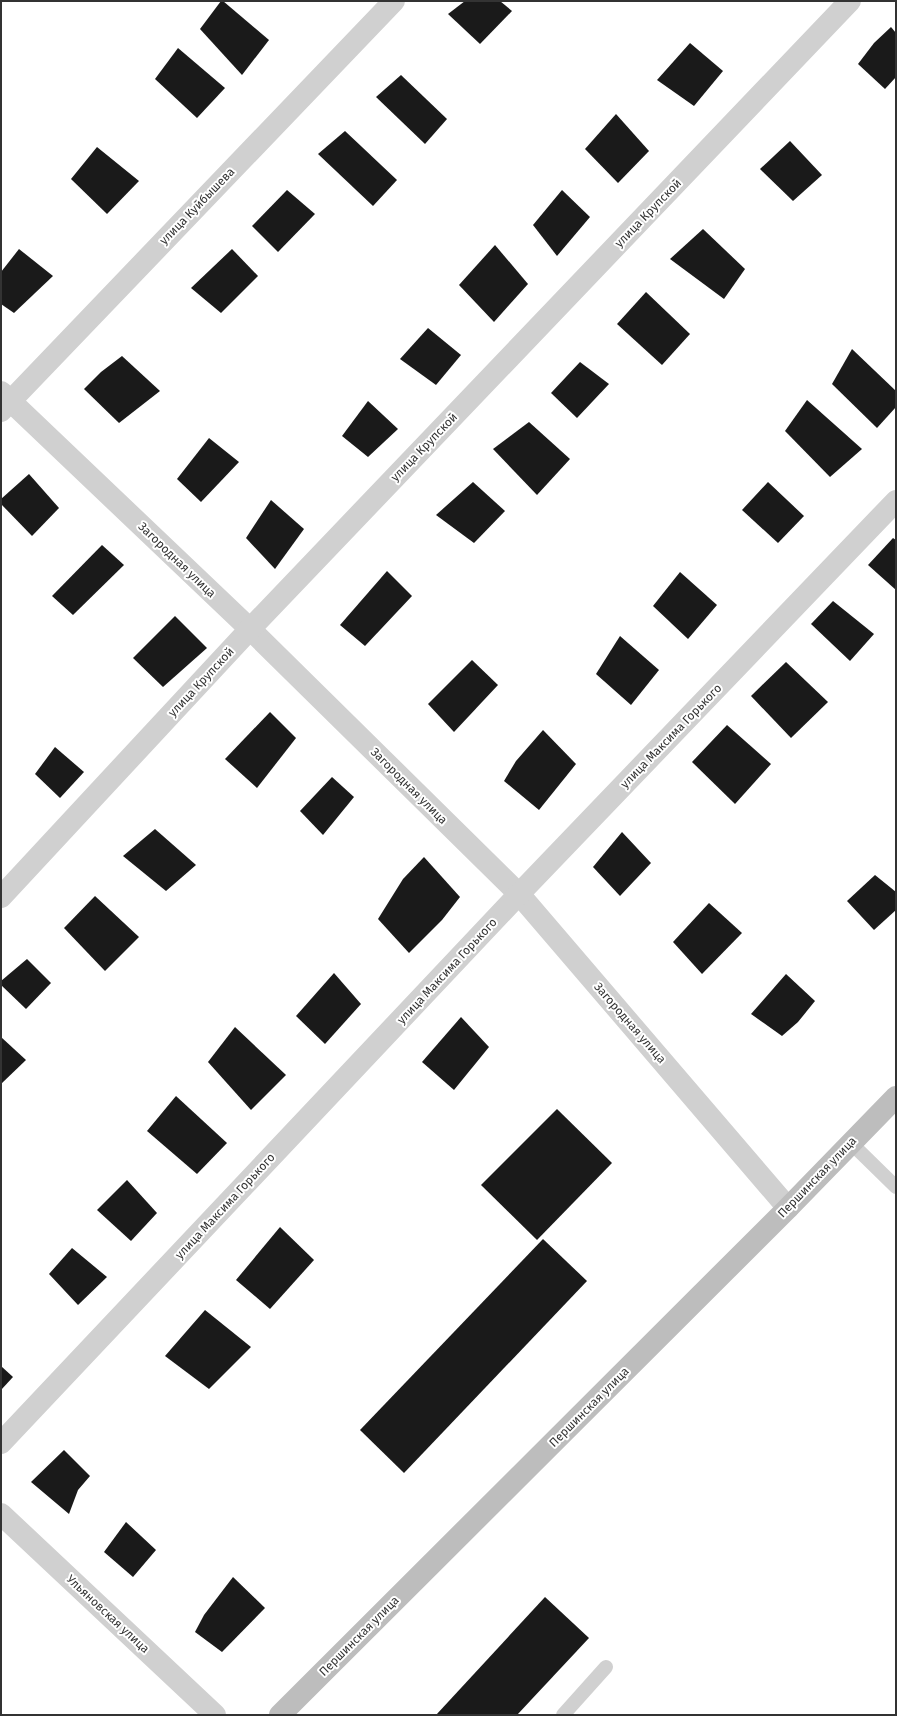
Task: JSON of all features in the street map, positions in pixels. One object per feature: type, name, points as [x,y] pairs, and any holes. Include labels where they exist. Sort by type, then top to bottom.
[{"type":"street","name":"улица Куйбышева","points":[[4,402],[394,1]]},
{"type":"street","name":"улица Крупской","points":[[1,897],[250,629],[850,1]]},
{"type":"street","name":"Загородная улица","points":[[4,402],[250,629],[519,894],[788,1208]]},
{"type":"street","name":"улица Максима Горького","points":[[1,1443],[519,894],[896,501]]},
{"type":"street","name":"Першинская улица","points":[[280,1715],[788,1208],[896,1097]]},
{"type":"street","name":"Ульяновская улица","points":[[1,1514],[215,1715]]},
{"type":"lane","points":[[851,1143],[896,1187]]},
{"type":"lane","points":[[563,1715],[606,1667]]},
{"type":"building","points":[[221,1],[223,1],[269,40],[242,75],[200,29]]},
{"type":"building","points":[[465,1],[500,1],[512,11],[480,44],[448,14]]},
{"type":"building","points":[[891,27],[896,33],[896,77],[885,89],[858,64],[874,43]]},
{"type":"building","points":[[690,43],[723,71],[694,106],[657,80]]},
{"type":"building","points":[[178,48],[225,88],[197,118],[155,79]]},
{"type":"building","points":[[401,75],[447,119],[425,144],[376,97]]},
{"type":"building","points":[[616,114],[649,151],[618,183],[585,149]]},
{"type":"building","points":[[345,131],[397,180],[373,206],[318,154]]},
{"type":"building","points":[[790,141],[822,175],[793,201],[760,169]]},
{"type":"building","points":[[97,147],[139,181],[107,214],[71,179]]},
{"type":"building","points":[[287,190],[315,214],[278,252],[252,226]]},
{"type":"building","points":[[562,190],[590,217],[557,256],[533,225]]},
{"type":"building","points":[[703,229],[745,269],[724,299],[670,259]]},
{"type":"building","points":[[495,245],[528,284],[494,322],[459,285]]},
{"type":"building","points":[[19,249],[53,276],[14,313],[1,304],[1,272]]},
{"type":"building","points":[[232,249],[258,276],[221,313],[191,288]]},
{"type":"building","points":[[646,292],[690,334],[662,365],[617,324]]},
{"type":"building","points":[[428,328],[461,355],[436,385],[400,359]]},
{"type":"building","points":[[852,349],[896,391],[896,407],[877,428],[832,384]]},
{"type":"building","points":[[122,356],[160,391],[119,423],[84,389],[101,372]]},
{"type":"building","points":[[580,362],[609,384],[577,418],[551,393]]},
{"type":"building","points":[[807,400],[862,449],[830,477],[785,431]]},
{"type":"building","points":[[368,401],[398,429],[368,457],[342,436]]},
{"type":"building","points":[[529,422],[570,459],[537,495],[493,449]]},
{"type":"building","points":[[209,438],[239,462],[201,502],[177,479]]},
{"type":"building","points":[[29,474],[59,508],[32,536],[1,504],[1,499]]},
{"type":"building","points":[[473,482],[505,511],[474,543],[436,515]]},
{"type":"building","points":[[768,482],[804,516],[778,543],[742,510]]},
{"type":"building","points":[[271,500],[304,529],[275,569],[246,538]]},
{"type":"building","points":[[893,538],[896,540],[896,590],[868,565]]},
{"type":"building","points":[[102,545],[124,565],[73,615],[52,596]]},
{"type":"building","points":[[387,571],[412,596],[365,646],[340,625]]},
{"type":"building","points":[[680,572],[717,605],[688,639],[653,606]]},
{"type":"building","points":[[833,601],[874,634],[850,661],[811,624]]},
{"type":"building","points":[[175,616],[207,648],[163,687],[133,658]]},
{"type":"building","points":[[620,636],[659,670],[631,705],[596,674]]},
{"type":"building","points":[[472,660],[498,685],[454,732],[428,704]]},
{"type":"building","points":[[786,662],[828,702],[791,738],[751,696]]},
{"type":"building","points":[[270,712],[296,738],[257,788],[225,759]]},
{"type":"building","points":[[727,725],[771,764],[735,804],[692,762]]},
{"type":"building","points":[[543,730],[576,764],[539,810],[504,781],[516,761]]},
{"type":"building","points":[[55,747],[84,772],[60,798],[35,774]]},
{"type":"building","points":[[332,777],[354,797],[323,835],[300,811]]},
{"type":"building","points":[[155,829],[196,865],[166,891],[123,856]]},
{"type":"building","points":[[622,832],[651,863],[620,896],[593,867]]},
{"type":"building","points":[[424,857],[460,897],[442,920],[409,953],[378,919],[403,879]]},
{"type":"building","points":[[875,875],[896,892],[896,910],[874,930],[847,901]]},
{"type":"building","points":[[95,896],[139,937],[105,971],[64,928]]},
{"type":"building","points":[[709,903],[742,933],[702,974],[673,942]]},
{"type":"building","points":[[27,959],[51,983],[26,1009],[1,985],[1,981]]},
{"type":"building","points":[[334,973],[361,1004],[325,1044],[296,1016]]},
{"type":"building","points":[[786,974],[815,1001],[798,1022],[782,1036],[751,1014]]},
{"type":"building","points":[[461,1017],[489,1047],[454,1090],[422,1062]]},
{"type":"building","points":[[235,1027],[286,1075],[251,1110],[208,1062]]},
{"type":"building","points":[[1,1037],[26,1060],[1,1084]]},
{"type":"building","points":[[176,1096],[227,1143],[197,1174],[147,1131]]},
{"type":"building","points":[[557,1109],[612,1163],[537,1240],[481,1185]]},
{"type":"building","points":[[127,1180],[157,1213],[131,1241],[97,1210]]},
{"type":"building","points":[[280,1227],[314,1260],[270,1309],[236,1280]]},
{"type":"building","points":[[543,1239],[587,1281],[404,1473],[360,1430]]},
{"type":"building","points":[[72,1248],[107,1277],[78,1305],[49,1274]]},
{"type":"building","points":[[205,1310],[251,1347],[209,1389],[165,1356]]},
{"type":"building","points":[[1,1366],[13,1377],[1,1390]]},
{"type":"building","points":[[64,1450],[90,1476],[78,1490],[69,1514],[31,1482]]},
{"type":"building","points":[[126,1522],[156,1550],[133,1577],[104,1552]]},
{"type":"building","points":[[233,1577],[265,1608],[222,1652],[195,1632],[204,1615]]},
{"type":"building","points":[[545,1597],[589,1638],[517,1715],[436,1715]]}]
